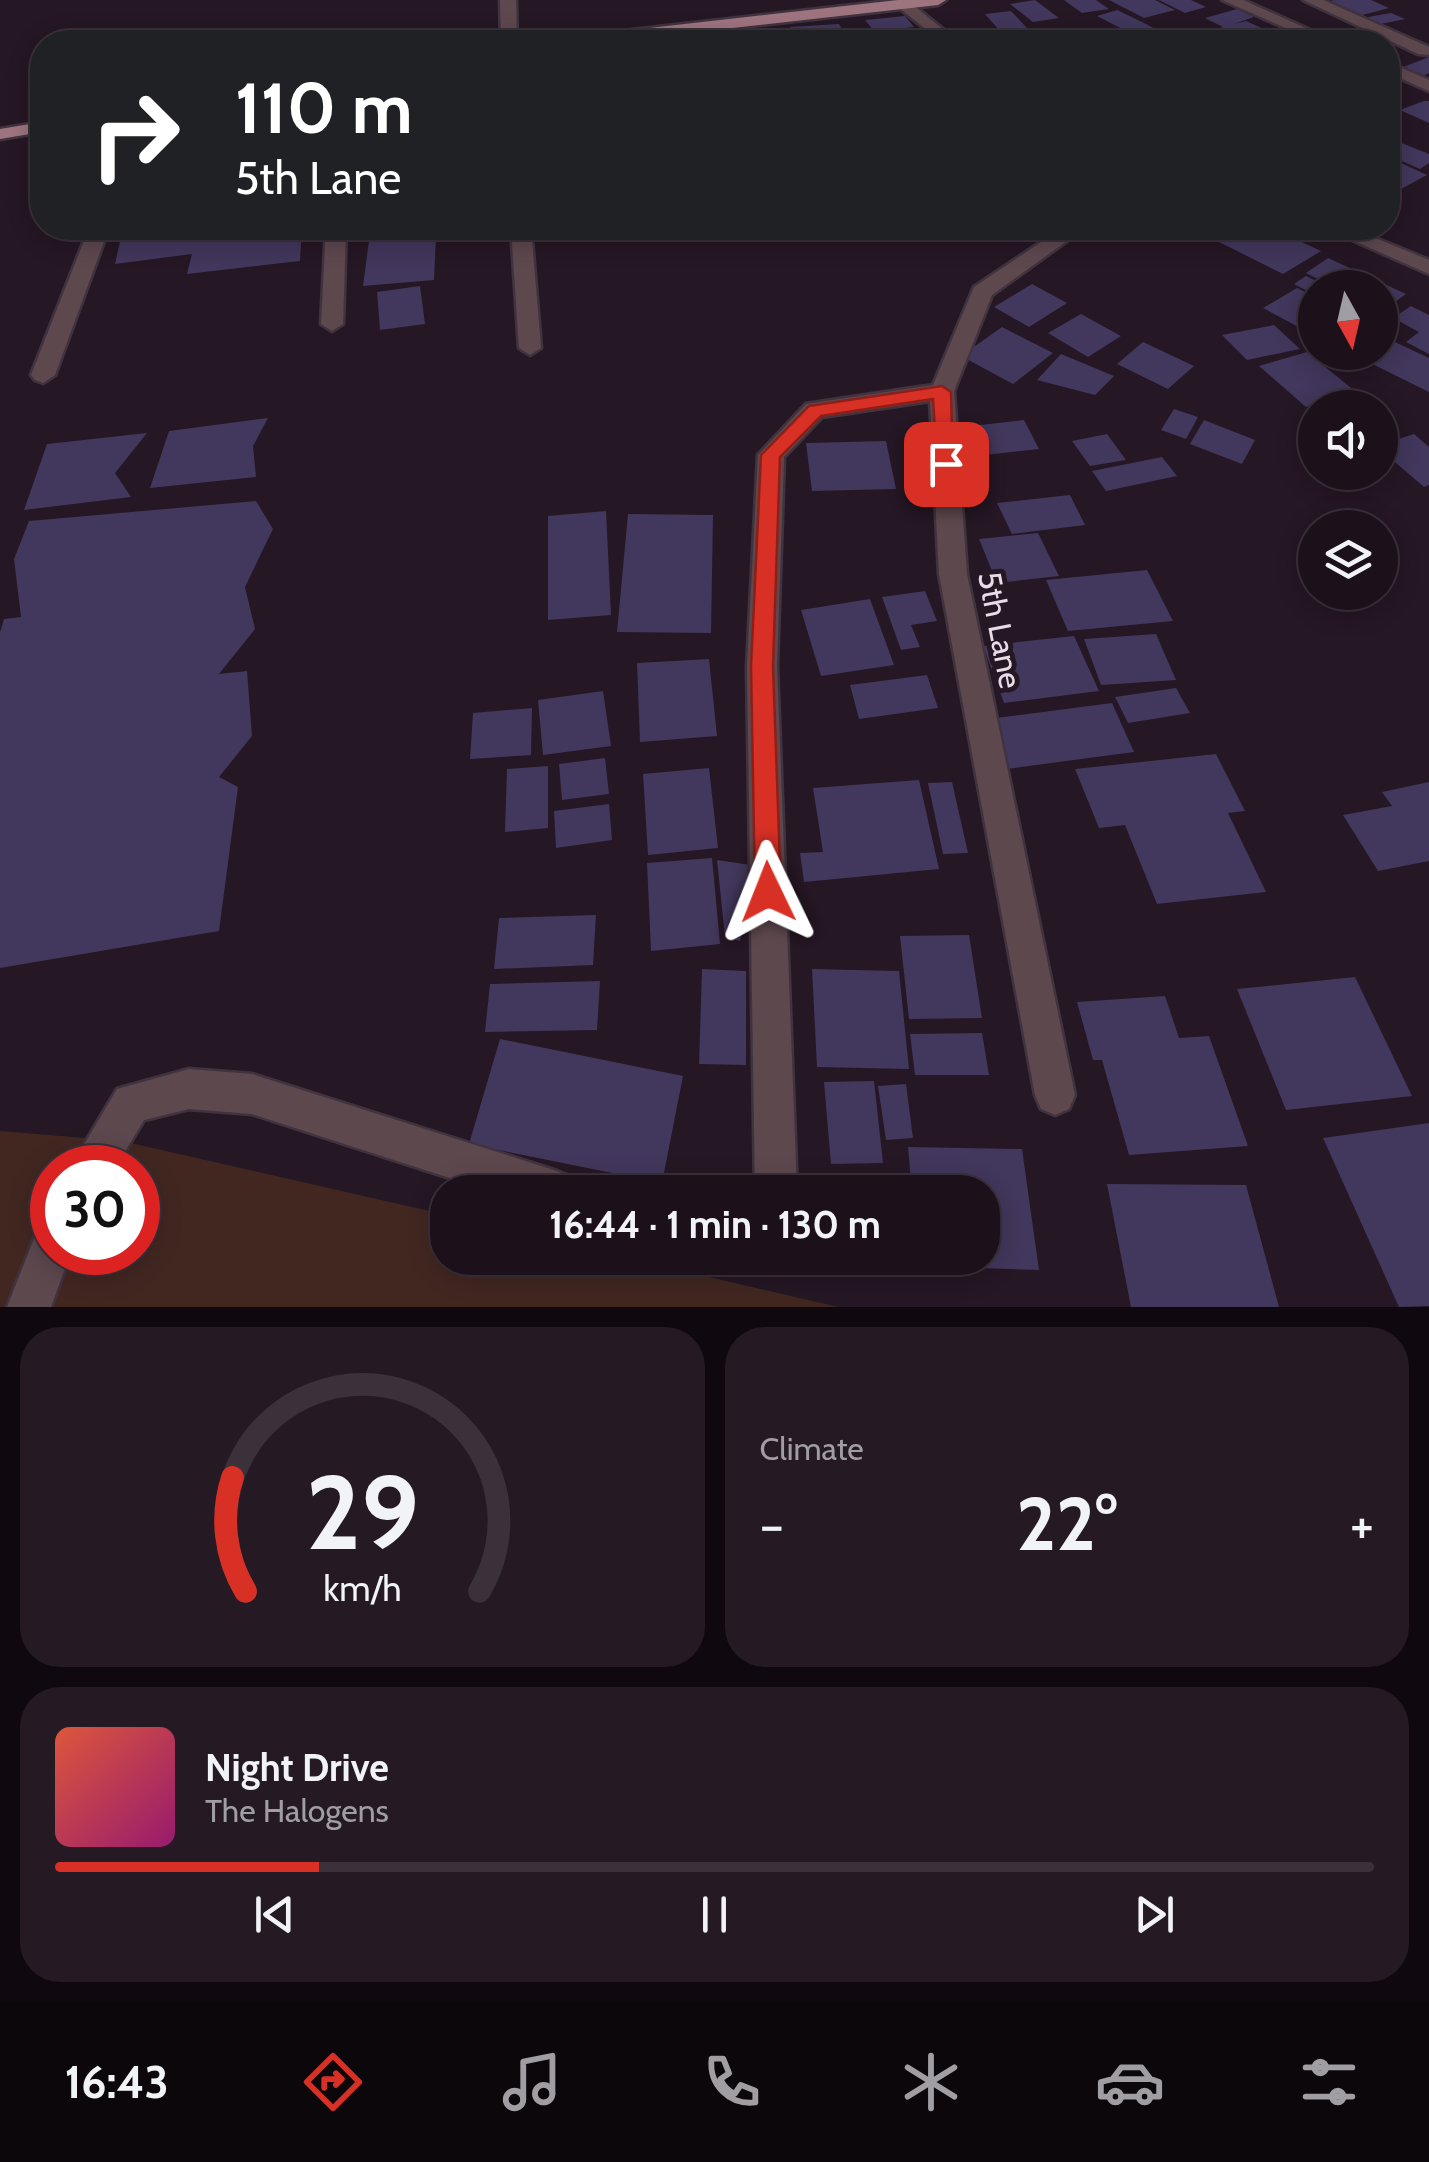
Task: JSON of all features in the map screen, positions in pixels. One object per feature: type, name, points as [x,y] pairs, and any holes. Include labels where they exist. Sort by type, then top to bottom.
[{"type":"main road","points":[[675,30],[938,0]]},
{"type":"main road","points":[[0,134],[30,129]]},
{"type":"street","points":[[508,0],[509,30]]},
{"type":"street","points":[[1230,0],[1301,30]]},
{"type":"street","points":[[1311,0],[1377,30]]},
{"type":"street","points":[[902,4],[936,30]]},
{"type":"street","points":[[1400,40],[1424,51]]},
{"type":"street","points":[[1400,73],[1429,86]]},
{"type":"street","points":[[43,375],[94,240]]},
{"type":"street","points":[[332,324],[336,240]]},
{"type":"street","points":[[522,240],[530,348]]},
{"type":"street","name":"5th Lane","points":[[1055,1095],[953,574],[942,392],[982,292],[1058,240]]},
{"type":"street","points":[[1363,240],[1429,268]]},
{"type":"street","points":[[776,1175],[762,666],[771,455],[815,410],[942,392]]},
{"type":"street","points":[[105,1145],[131,1103],[189,1089],[252,1094],[503,1175]]},
{"type":"street","points":[[29,1307],[41,1275]]},
{"type":"shaded area","points":[[0,1131],[140,1145],[30,1145],[30,1275],[160,1275],[160,1150],[430,1211],[430,1275],[700,1275],[838,1307],[0,1307]]},
{"type":"building","points":[[1035,0],[1059,18],[1033,22],[1010,4]]},
{"type":"building","points":[[1064,0],[1096,0],[1109,9],[1082,13]]},
{"type":"building","points":[[1109,0],[1155,0],[1175,10],[1144,18]]},
{"type":"building","points":[[1159,0],[1191,0],[1206,7],[1185,13]]},
{"type":"building","points":[[1371,0],[1389,8],[1355,17],[1325,2]]},
{"type":"building","points":[[1237,9],[1254,17],[1234,24],[1246,21],[1266,30],[1213,30],[1223,27],[1205,18]]},
{"type":"building","points":[[1117,10],[1155,29],[1124,30],[1097,16]]},
{"type":"building","points":[[1011,11],[1027,28],[999,30],[985,14]]},
{"type":"building","points":[[1391,13],[1405,19],[1376,25],[1362,18]]},
{"type":"building","points":[[905,16],[914,27],[873,30],[865,20]]},
{"type":"building","points":[[839,24],[842,30],[792,30],[790,27]]},
{"type":"building","points":[[1429,57],[1429,73],[1423,76],[1403,67]]},
{"type":"building","points":[[1429,101],[1429,123],[1400,110]]},
{"type":"building","points":[[1400,142],[1429,154],[1429,163],[1420,169],[1400,160]]},
{"type":"building","points":[[1400,163],[1427,175],[1400,190]]},
{"type":"building","points":[[120,240],[301,240],[300,261],[187,274],[192,254],[115,264]]},
{"type":"building","points":[[436,240],[434,280],[363,286],[369,241]]},
{"type":"building","points":[[1298,240],[1321,251],[1283,274],[1217,241]]},
{"type":"building","points":[[1328,258],[1354,270],[1310,270]]},
{"type":"building","points":[[1032,284],[1067,303],[1029,327],[994,307]]},
{"type":"building","points":[[420,286],[425,324],[380,330],[377,292]]},
{"type":"building","points":[[1297,288],[1298,288],[1298,327],[1263,308]]},
{"type":"building","points":[[1411,306],[1429,315],[1429,354],[1406,342],[1419,332],[1398,321],[1398,315]]},
{"type":"building","points":[[1081,314],[1121,336],[1088,357],[1048,333]]},
{"type":"building","points":[[1274,325],[1298,349],[1247,360],[1222,335]]},
{"type":"building","points":[[1002,327],[1053,353],[1013,384],[961,356]]},
{"type":"building","points":[[1143,342],[1194,366],[1168,389],[1117,364]]},
{"type":"building","points":[[1398,343],[1429,358],[1429,392],[1384,370],[1398,370]]},
{"type":"building","points":[[1061,354],[1114,376],[1095,395],[1037,380]]},
{"type":"building","points":[[1298,355],[1298,370],[1329,370],[1354,390],[1298,390],[1298,400],[1259,366]]},
{"type":"building","points":[[1174,409],[1198,417],[1186,439],[1161,430]]},
{"type":"building","points":[[268,418],[253,446],[256,477],[150,488],[169,431]]},
{"type":"building","points":[[1024,420],[1039,449],[968,457],[954,428]]},
{"type":"building","points":[[1204,420],[1255,440],[1242,464],[1190,444]]},
{"type":"building","points":[[147,433],[115,473],[131,497],[24,510],[47,444]]},
{"type":"building","points":[[1107,434],[1126,460],[1090,466],[1072,441]]},
{"type":"building","points":[[1414,434],[1429,447],[1429,485],[1424,487],[1398,465],[1398,439]]},
{"type":"building","points":[[886,441],[896,489],[812,491],[806,443]]},
{"type":"building","points":[[1162,457],[1177,476],[1106,491],[1092,471]]},
{"type":"building","points":[[1070,495],[1085,525],[1012,534],[997,503]]},
{"type":"building","points":[[256,501],[273,529],[245,587],[255,629],[219,674],[247,671],[252,736],[219,777],[238,787],[219,931],[0,968],[0,632],[4,619],[21,617],[14,559],[29,521]]},
{"type":"building","points":[[606,511],[611,615],[548,620],[548,516]]},
{"type":"building","points":[[628,514],[713,515],[711,633],[617,632]]},
{"type":"building","points":[[1038,533],[1059,576],[997,583],[979,539]]},
{"type":"building","points":[[1147,570],[1173,621],[1068,631],[1046,580]]},
{"type":"building","points":[[925,591],[937,621],[911,625],[920,647],[901,650],[882,597]]},
{"type":"building","points":[[870,599],[894,665],[821,676],[801,610]]},
{"type":"building","points":[[1156,634],[1176,680],[1101,685],[1084,639]]},
{"type":"building","points":[[1074,636],[1099,691],[1004,703],[983,646]]},
{"type":"building","points":[[709,659],[717,736],[640,742],[637,663]]},
{"type":"building","points":[[927,675],[938,708],[859,719],[850,685]]},
{"type":"building","points":[[1176,688],[1190,713],[1128,723],[1115,697]]},
{"type":"building","points":[[603,691],[611,746],[543,755],[538,700]]},
{"type":"building","points":[[1112,703],[1134,752],[1006,769],[988,719]]},
{"type":"building","points":[[532,708],[531,755],[470,759],[473,713]]},
{"type":"building","points":[[1216,754],[1245,811],[1228,813],[1266,892],[1157,904],[1125,825],[1099,828],[1075,769]]},
{"type":"building","points":[[605,758],[609,794],[562,800],[559,764]]},
{"type":"building","points":[[548,766],[548,828],[505,832],[507,769]]},
{"type":"building","points":[[709,768],[718,848],[648,855],[643,774]]},
{"type":"building","points":[[919,780],[939,869],[804,882],[800,853],[823,852],[813,788]]},
{"type":"building","points":[[952,782],[968,853],[943,854],[928,783]]},
{"type":"building","points":[[1429,782],[1429,861],[1378,871],[1343,815],[1392,806],[1382,792]]},
{"type":"building","points":[[609,804],[612,840],[556,848],[554,811]]},
{"type":"building","points":[[712,858],[720,944],[651,951],[647,863]]},
{"type":"building","points":[[717,860],[757,866],[740,941],[725,937]]},
{"type":"building","points":[[596,915],[593,965],[494,969],[499,918]]},
{"type":"building","points":[[969,935],[982,1018],[909,1019],[900,936]]},
{"type":"building","points":[[702,969],[746,971],[746,1065],[699,1064]]},
{"type":"building","points":[[812,969],[899,971],[909,1069],[817,1067]]},
{"type":"building","points":[[1355,977],[1412,1096],[1286,1110],[1237,989]]},
{"type":"building","points":[[600,981],[597,1030],[485,1032],[490,984]]},
{"type":"building","points":[[1165,996],[1179,1038],[1209,1036],[1248,1146],[1129,1155],[1102,1060],[1093,1060],[1077,1002]]},
{"type":"building","points":[[982,1033],[989,1075],[915,1075],[910,1034]]},
{"type":"building","points":[[500,1039],[683,1076],[664,1175],[622,1175],[469,1144]]},
{"type":"building","points":[[874,1081],[883,1163],[831,1164],[824,1082]]},
{"type":"building","points":[[906,1084],[913,1138],[886,1140],[878,1086]]},
{"type":"building","points":[[1429,1123],[1429,1306],[1399,1307],[1323,1138]]},
{"type":"building","points":[[908,1147],[1022,1149],[1039,1270],[1000,1269],[1000,1175],[910,1175]]},
{"type":"building","points":[[1107,1184],[1246,1185],[1279,1307],[1131,1307]]},
{"type":"route","points":[[768,892],[762,666],[771,455],[815,410],[942,392],[946,464]]}]
